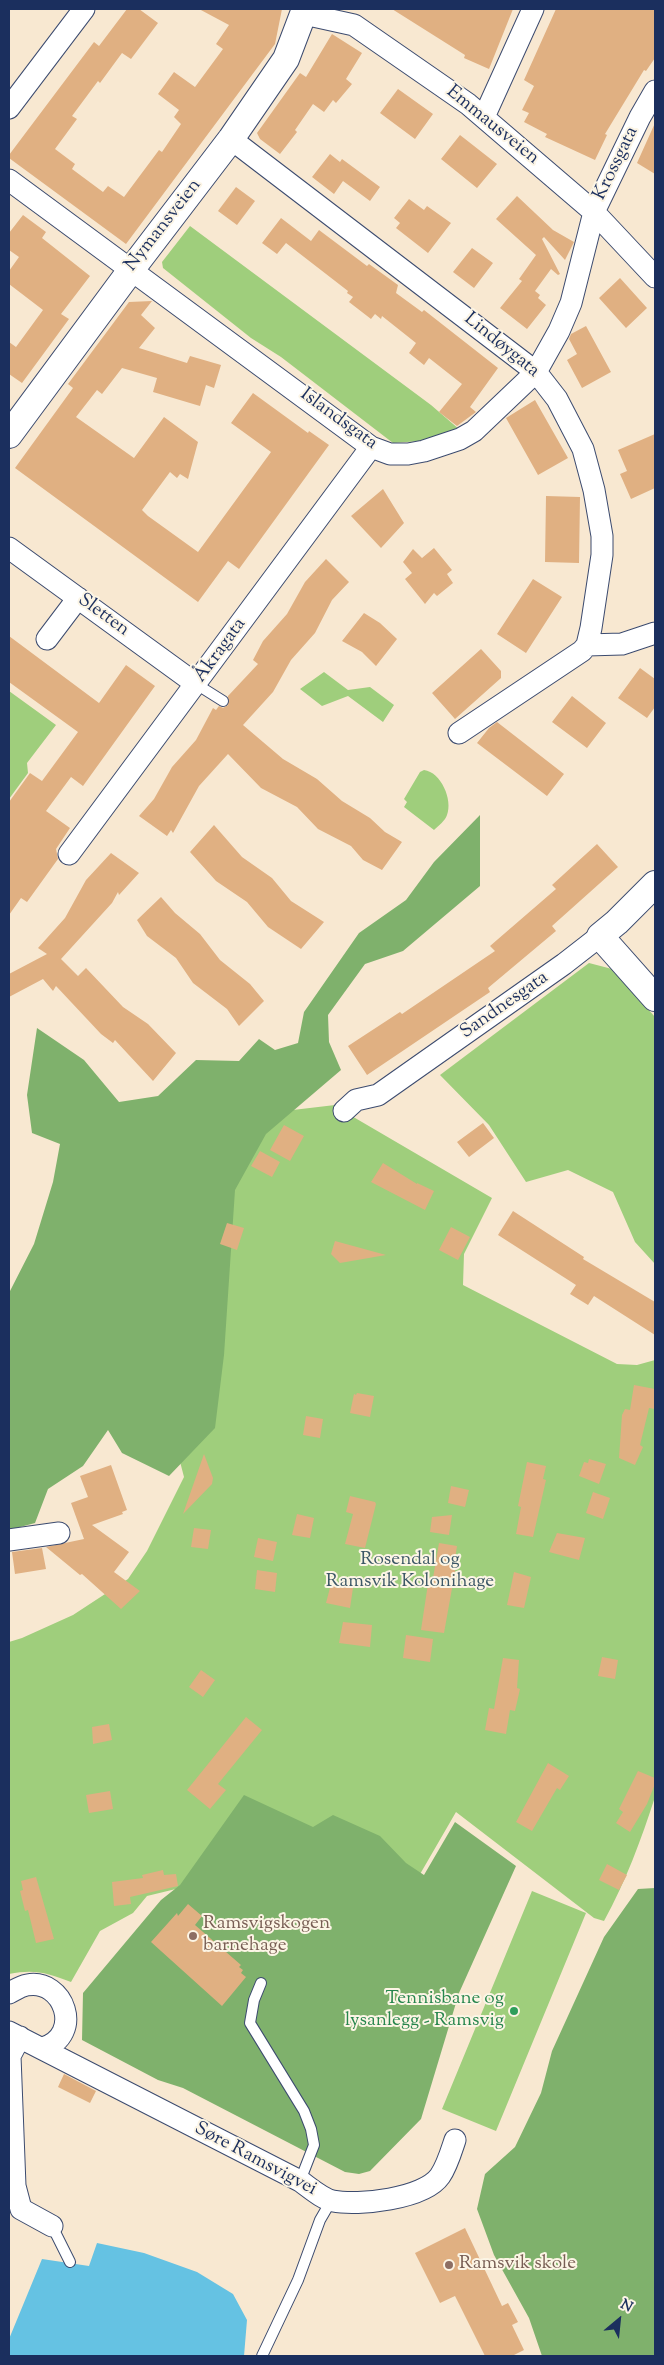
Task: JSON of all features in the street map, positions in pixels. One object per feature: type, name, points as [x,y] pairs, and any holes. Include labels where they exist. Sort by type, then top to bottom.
[{"type":"street","points":[[9,108],[84,9]]},
{"type":"street","points":[[484,117],[533,9]]},
{"type":"street","name":"Emmausveien","points":[[304,11],[354,25],[484,117],[594,212],[655,277]]},
{"type":"street","name":"Nymansveien","points":[[9,436],[131,270],[231,139],[286,59],[304,11]]},
{"type":"street","name":"Krossgata","points":[[594,212],[640,117],[655,91]]},
{"type":"street","name":"Lindøygata","points":[[231,139],[536,372],[557,399],[583,449],[594,490],[602,536],[602,555],[587,645]]},
{"type":"street","name":"Islandsgata","points":[[9,180],[371,447],[390,454],[408,454],[424,451],[455,441],[474,431],[536,372],[559,331],[571,303],[594,212]]},
{"type":"street","name":"Åkragata","points":[[70,854],[371,447]]},
{"type":"street","name":"Sletten","points":[[9,548],[196,684]]},
{"type":"street","name":"Sletten","points":[[47,639],[78,598]]},
{"type":"street","points":[[459,733],[491,710],[571,660],[587,645],[622,644],[655,633]]},
{"type":"street","name":"Sandnesgata","points":[[344,1111],[356,1100],[378,1095],[564,964],[617,922],[655,884]]},
{"type":"street","points":[[600,936],[655,998]]},
{"type":"street","points":[[9,1540],[59,1533]]},
{"type":"street","points":[[9,1993],[27,1985],[39,1986],[50,1990],[61,2001],[66,2015],[63,2032],[60,2038],[43,2048]]},
{"type":"street","name":"Søre Ramsvigvei","points":[[52,2226],[21,2209],[15,2186],[10,2056],[14,2034],[300,2181],[331,2201],[381,2201],[407,2195],[426,2187],[439,2177],[456,2140]]},
{"type":"lane","points":[[196,684],[224,701]]},
{"type":"lane","points":[[261,1982],[254,2000],[250,2024],[304,2111],[312,2129],[314,2145],[300,2181]]},
{"type":"lane","points":[[262,2356],[298,2280],[320,2220],[331,2201]]},
{"type":"lane","points":[[52,2226],[70,2262]]},
{"type":"green space","points":[[190,226],[431,405],[460,430],[434,440],[393,443],[281,357],[251,338],[163,268],[162,262]]},
{"type":"green space","points":[[324,672],[348,690],[370,687],[394,705],[383,722],[348,696],[322,706],[300,689]]},
{"type":"green space","points":[[9,691],[56,725],[27,763],[28,773],[9,799]]},
{"type":"green space","points":[[424,770],[436,776],[447,795],[448,809],[446,817],[434,830],[404,807],[407,802],[404,799],[420,772]]},
{"type":"green space","points":[[480,815],[480,886],[403,951],[365,964],[328,1015],[329,1042],[341,1070],[266,1134],[235,1190],[224,1355],[215,1428],[169,1476],[122,1453],[108,1430],[83,1466],[48,1489],[35,1523],[9,1530],[9,1293],[34,1244],[53,1182],[60,1144],[32,1133],[27,1095],[37,1028],[84,1060],[119,1102],[158,1096],[196,1060],[239,1061],[259,1039],[275,1050],[298,1043],[304,1012],[359,933],[406,900],[434,862]]},
{"type":"green space","points":[[589,963],[612,969],[655,1017],[655,1264],[635,1242],[613,1192],[568,1170],[526,1182],[489,1125],[440,1075]]},
{"type":"green space","name":"Rosendal og Ramsvik Kolonihage","points":[[335,1105],[492,1198],[464,1254],[463,1285],[617,1364],[637,1365],[655,1360],[655,1797],[639,1845],[604,1921],[594,1918],[456,1812],[390,1926],[213,1880],[147,1896],[133,1913],[100,1931],[71,1982],[41,1973],[9,1974],[9,1642],[73,1615],[128,1579],[147,1551],[184,1477],[177,1450],[228,1184],[276,1112]]},
{"type":"green space","points":[[244,1795],[313,1827],[333,1815],[380,1836],[406,1863],[424,1875],[455,1822],[516,1866],[459,1993],[421,2119],[370,2171],[359,2174],[345,2172],[183,2088],[158,2080],[82,2040],[83,1993],[161,1900],[180,1885]]},
{"type":"green space","points":[[655,1888],[655,2356],[542,2356],[529,2318],[494,2255],[477,2209],[485,2174],[515,2147],[541,2093],[552,2051],[604,1937],[638,1889]]},
{"type":"green space","name":"Tennisbane og lysanlegg - Ramsvig","points":[[532,1891],[586,1913],[496,2131],[442,2109]]},
{"type":"water","points":[[97,2243],[144,2253],[197,2272],[233,2294],[247,2320],[244,2356],[9,2356],[9,2339],[42,2259],[89,2266]]},
{"type":"building","points":[[127,9],[139,9],[158,23],[131,59],[122,53],[100,83],[98,81],[72,116],[77,119],[55,149],[75,164],[72,169],[103,192],[108,186],[124,197],[159,150],[162,152],[181,124],[174,117],[179,110],[158,94],[174,72],[195,87],[223,49],[216,44],[229,25],[199,9],[282,9],[275,44],[126,244],[9,158],[9,155],[94,42],[99,46]]},
{"type":"building","points":[[392,9],[513,9],[489,69],[464,58],[465,55]]},
{"type":"building","points":[[556,9],[655,9],[655,58],[646,71],[644,70],[605,134],[607,135],[595,160],[545,137],[547,134],[524,122],[529,113],[522,110],[534,86],[524,80]]},
{"type":"building","points":[[332,34],[362,53],[346,79],[352,84],[336,103],[333,100],[324,112],[313,104],[295,130],[297,132],[280,154],[260,139],[257,133],[300,73],[306,77]]},
{"type":"building","points":[[398,89],[433,114],[415,139],[380,113]]},
{"type":"building","points":[[655,123],[655,174],[637,163]]},
{"type":"building","points":[[460,135],[497,164],[477,188],[441,159]]},
{"type":"building","points":[[330,154],[340,162],[342,159],[380,187],[370,201],[343,181],[334,194],[312,177]]},
{"type":"building","points":[[236,187],[255,201],[237,225],[218,211]]},
{"type":"building","points":[[517,196],[553,230],[574,242],[565,260],[544,237],[542,239],[560,274],[558,275],[551,269],[535,291],[540,295],[538,298],[546,305],[527,329],[500,308],[522,281],[519,279],[536,255],[496,219]]},
{"type":"building","points":[[409,199],[424,210],[427,206],[451,223],[428,253],[396,228],[400,223],[394,218]]},
{"type":"building","points":[[23,215],[46,232],[42,238],[90,276],[61,314],[69,319],[22,383],[9,374],[9,342],[16,347],[43,310],[9,284],[9,271],[19,257],[9,250],[9,233]]},
{"type":"building","points":[[281,218],[311,241],[319,230],[367,266],[369,264],[398,285],[396,293],[422,312],[424,310],[498,368],[470,407],[476,412],[457,426],[439,412],[462,384],[429,358],[424,365],[409,353],[416,343],[382,316],[381,319],[375,314],[371,319],[349,302],[353,297],[347,293],[348,291],[286,243],[277,254],[262,243]]},
{"type":"building","points":[[472,248],[493,263],[474,288],[453,272]]},
{"type":"building","points":[[620,278],[647,308],[626,328],[599,298]]},
{"type":"building","points":[[152,301],[141,315],[155,328],[139,348],[187,363],[190,356],[221,365],[214,388],[206,385],[200,406],[153,392],[157,378],[122,368],[102,394],[97,390],[76,417],[134,458],[164,417],[198,442],[188,479],[180,474],[177,478],[170,472],[142,510],[148,516],[198,552],[271,452],[231,423],[253,393],[308,433],[309,431],[329,445],[239,569],[228,561],[198,602],[15,468],[73,388],[68,384],[129,302]]},
{"type":"building","points":[[586,326],[611,372],[582,388],[567,360],[577,354],[569,339],[571,334]]},
{"type":"building","points":[[535,400],[568,458],[538,475],[506,418]]},
{"type":"building","points":[[655,434],[655,488],[631,499],[620,474],[627,471],[618,450]]},
{"type":"building","points":[[383,489],[404,523],[381,548],[351,516]]},
{"type":"building","points":[[546,496],[580,497],[579,563],[545,562]]},
{"type":"building","points":[[434,548],[452,570],[447,574],[453,583],[437,596],[434,593],[425,604],[405,579],[412,573],[403,562],[413,549],[422,558]]},
{"type":"building","points":[[326,559],[349,582],[332,600],[315,633],[291,660],[273,692],[243,725],[283,759],[317,779],[342,801],[370,818],[385,832],[402,842],[382,870],[363,860],[351,846],[318,829],[297,807],[261,788],[228,754],[199,786],[173,833],[171,830],[167,836],[139,816],[154,799],[172,767],[196,740],[213,708],[216,710],[219,706],[223,708],[228,705],[228,696],[258,664],[253,660],[263,641],[287,614],[305,582]]},
{"type":"building","points":[[533,579],[562,597],[526,653],[497,634]]},
{"type":"building","points":[[364,613],[380,623],[397,639],[376,666],[362,652],[342,641]]},
{"type":"building","points":[[9,636],[99,703],[126,665],[155,686],[83,786],[71,777],[46,811],[70,828],[56,849],[58,859],[27,902],[21,898],[9,915],[9,802],[30,773],[42,781],[78,732],[9,682]]},
{"type":"building","points":[[481,649],[501,671],[501,678],[455,719],[432,693]]},
{"type":"building","points":[[640,668],[655,679],[655,707],[647,718],[618,698]]},
{"type":"building","points":[[572,696],[606,723],[587,748],[552,722]]},
{"type":"building","points":[[497,722],[564,774],[547,796],[477,743],[489,728]]},
{"type":"building","points":[[214,825],[242,857],[272,878],[291,901],[324,922],[301,949],[268,927],[247,902],[216,881],[190,852]]},
{"type":"building","points":[[597,844],[618,867],[552,926],[556,931],[488,988],[490,992],[367,1075],[348,1046],[400,1012],[402,1014],[495,951],[490,946],[556,889],[552,885]]},
{"type":"building","points":[[111,853],[139,873],[119,895],[118,892],[112,903],[61,959],[78,976],[86,968],[123,1007],[148,1024],[176,1053],[153,1081],[115,1040],[113,1043],[101,1034],[56,986],[53,991],[43,979],[9,997],[9,974],[47,954],[38,948],[65,918],[86,880]]},
{"type":"building","points":[[161,897],[175,913],[200,934],[220,960],[250,984],[264,1001],[239,1026],[227,1009],[193,983],[176,958],[147,936],[137,920]]},
{"type":"building","points":[[483,1123],[494,1138],[469,1157],[457,1142]]},
{"type":"building","points":[[284,1125],[304,1136],[290,1161],[270,1150]]},
{"type":"building","points":[[260,1151],[280,1162],[272,1177],[251,1166]]},
{"type":"building","points":[[383,1163],[417,1184],[434,1191],[425,1210],[371,1182]]},
{"type":"building","points":[[513,1211],[584,1257],[583,1259],[655,1302],[655,1335],[594,1296],[588,1305],[570,1294],[576,1285],[498,1235]]},
{"type":"building","points":[[227,1223],[244,1228],[237,1250],[220,1244]]},
{"type":"building","points":[[451,1227],[470,1237],[458,1260],[439,1250]]},
{"type":"building","points":[[335,1241],[386,1255],[340,1263],[331,1254]]},
{"type":"building","points":[[634,1385],[655,1389],[655,1409],[649,1408],[640,1445],[643,1447],[635,1465],[619,1458],[622,1415],[625,1409],[630,1410]]},
{"type":"building","points":[[357,1393],[374,1396],[370,1417],[350,1413],[354,1394],[356,1395]]},
{"type":"building","points":[[306,1416],[323,1419],[320,1438],[303,1435]]},
{"type":"building","points":[[204,1454],[213,1478],[212,1484],[183,1514]]},
{"type":"building","points":[[589,1459],[606,1464],[599,1484],[579,1476],[584,1462],[588,1463]]},
{"type":"building","points":[[527,1462],[546,1466],[543,1479],[546,1480],[533,1537],[516,1534],[521,1507],[518,1506]]},
{"type":"building","points":[[111,1465],[127,1510],[122,1512],[123,1514],[92,1525],[129,1552],[114,1572],[140,1591],[121,1609],[82,1574],[80,1575],[46,1547],[84,1539],[71,1503],[88,1497],[80,1476]]},
{"type":"building","points":[[451,1486],[469,1490],[465,1507],[448,1503]]},
{"type":"building","points":[[593,1492],[610,1498],[603,1519],[586,1513]]},
{"type":"building","points":[[350,1496],[375,1502],[376,1504],[365,1548],[345,1544],[353,1514],[346,1512]]},
{"type":"building","points":[[297,1514],[314,1518],[310,1538],[292,1535]]},
{"type":"building","points":[[452,1515],[449,1535],[430,1532],[432,1517]]},
{"type":"building","points":[[194,1528],[211,1530],[208,1549],[191,1547]]},
{"type":"building","points":[[557,1533],[585,1538],[579,1560],[549,1552]]},
{"type":"building","points":[[258,1538],[277,1542],[273,1561],[254,1557]]},
{"type":"building","points":[[439,1543],[457,1546],[454,1566],[456,1566],[444,1633],[421,1630],[429,1577],[433,1578]]},
{"type":"building","points":[[42,1548],[46,1569],[15,1574],[12,1552]]},
{"type":"building","points":[[257,1570],[277,1573],[275,1592],[255,1589]]},
{"type":"building","points":[[514,1572],[531,1577],[524,1608],[507,1605]]},
{"type":"building","points":[[331,1584],[353,1588],[350,1608],[326,1603]]},
{"type":"building","points":[[343,1622],[372,1625],[370,1647],[339,1643]]},
{"type":"building","points":[[406,1635],[433,1639],[430,1662],[403,1658]]},
{"type":"building","points":[[602,1657],[618,1660],[615,1679],[598,1676]]},
{"type":"building","points":[[503,1658],[519,1660],[517,1688],[520,1689],[515,1711],[510,1710],[506,1734],[485,1730],[489,1708],[494,1709]]},
{"type":"building","points":[[201,1670],[215,1680],[203,1697],[189,1687]]},
{"type":"building","points":[[246,1717],[262,1730],[218,1784],[226,1790],[210,1809],[187,1790]]},
{"type":"building","points":[[109,1724],[112,1740],[93,1744],[92,1727]]},
{"type":"building","points":[[548,1763],[569,1776],[560,1790],[557,1788],[532,1831],[516,1822]]},
{"type":"building","points":[[638,1771],[655,1778],[655,1784],[647,1804],[630,1832],[616,1823],[623,1812],[619,1809]]},
{"type":"building","points":[[110,1791],[113,1809],[89,1813],[86,1795]]},
{"type":"building","points":[[607,1864],[627,1875],[619,1890],[599,1880]]},
{"type":"building","points":[[163,1870],[164,1875],[176,1874],[178,1886],[130,1897],[131,1904],[114,1906],[112,1882],[143,1878],[142,1875]]},
{"type":"building","points":[[36,1877],[54,1939],[36,1943],[28,1910],[25,1911],[20,1891],[23,1890],[21,1881]]},
{"type":"building","points":[[188,1904],[202,1916],[195,1925],[241,1965],[239,1967],[243,1970],[241,1973],[246,1977],[222,2006],[151,1942],[177,1913],[178,1916]]},
{"type":"building","points":[[64,2074],[96,2091],[90,2103],[58,2087]]},
{"type":"building","points":[[465,2228],[502,2306],[508,2303],[518,2322],[512,2325],[524,2350],[512,2356],[485,2356],[455,2296],[440,2303],[415,2253]]},
{"type":"place","name":"Ramsvigskogen barnehage","points":[[193,1936]]},
{"type":"place","name":"Tennisbane og lysanlegg - Ramsvig","points":[[514,2011]]},
{"type":"place","name":"Ramsvik skole","points":[[449,2265]]}]
